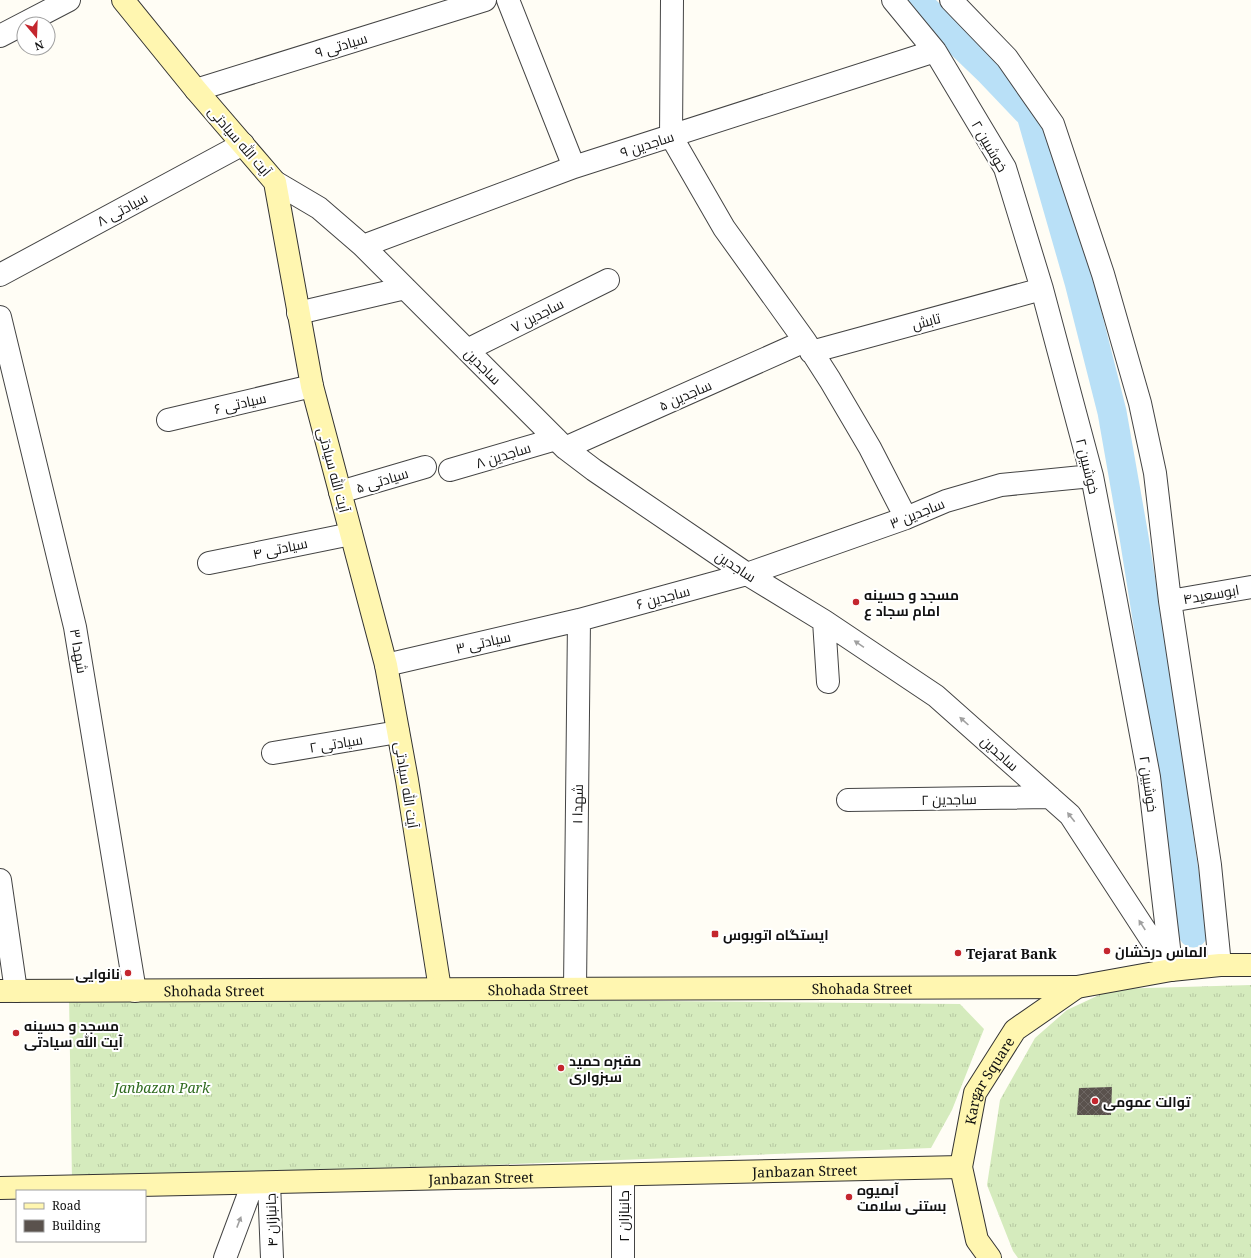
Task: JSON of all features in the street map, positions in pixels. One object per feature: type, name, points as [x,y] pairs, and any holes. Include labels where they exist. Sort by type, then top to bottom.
[{"type":"main road","name":"آیت الله سیادتی","points":[[123,0],[196,90],[275,182],[312,386],[386,665],[440,989]]},
{"type":"main road","name":"Kargar Square","points":[[990,1258],[978,1240],[962,1167],[975,1093],[1015,1030],[1077,987],[1171,970],[1220,965],[1251,965]]},
{"type":"main road","name":"Shohada Street","points":[[8,991],[1077,987]]},
{"type":"main road","name":"Janbazan Street","points":[[0,1188],[962,1167]]},
{"type":"street","points":[[0,36],[69,0]]},
{"type":"street","name":"سیادتی ۹","points":[[196,90],[485,0]]},
{"type":"street","points":[[508,0],[574,167]]},
{"type":"street","name":"خوشبین ۲","points":[[893,0],[934,51],[1005,168],[1042,289],[1092,476],[1149,777],[1171,970]]},
{"type":"street","points":[[951,0],[1007,58],[1053,124],[1102,274],[1140,402],[1155,473],[1170,601],[1210,865],[1220,965]]},
{"type":"street","points":[[676,2],[671,136],[724,228],[830,380],[870,448],[906,518]]},
{"type":"street","name":"ساجدین ۹","points":[[363,246],[574,167],[934,51]]},
{"type":"street","name":"سیادتی ۸","points":[[0,274],[243,144]]},
{"type":"street","name":"ساجدین","points":[[275,182],[319,208],[363,246],[561,444],[594,470],[747,574],[824,621],[936,696],[1070,815],[1171,970]]},
{"type":"street","name":"ساجدین ۷","points":[[467,350],[608,280]]},
{"type":"street","points":[[298,313],[405,288]]},
{"type":"street","name":"تابش","points":[[808,347],[1042,289]]},
{"type":"street","name":"شهدا ۳","points":[[0,317],[75,627],[135,990]]},
{"type":"street","name":"ساجدین ۵","points":[[561,444],[808,347]]},
{"type":"street","name":"سیادتی ۶","points":[[168,420],[312,386]]},
{"type":"street","name":"ساجدین ۸","points":[[450,470],[561,444]]},
{"type":"street","name":"سیادتی ۵","points":[[340,492],[425,467]]},
{"type":"street","name":"ساجدین ۳","points":[[747,574],[906,518],[946,501],[1001,486],[1092,476]]},
{"type":"street","name":"سیادتی ۴","points":[[209,563],[351,534]]},
{"type":"street","name":"ساجدین ۶","points":[[579,620],[747,574]]},
{"type":"street","name":"ابوسعید۴","points":[[1170,601],[1251,587]]},
{"type":"street","name":"سیادتی ۳","points":[[386,665],[579,620]]},
{"type":"street","name":"شهدا ۱","points":[[575,989],[579,620]]},
{"type":"street","points":[[824,621],[828,682]]},
{"type":"street","name":"سیادتی ۲","points":[[273,752],[398,732]]},
{"type":"street","name":"ساجدین ۲","points":[[848,800],[1050,797]]},
{"type":"street","points":[[0,880],[8,991]]},
{"type":"street","name":"جانبازان ۲","points":[[623,1175],[623,1258]]},
{"type":"street","points":[[225,1258],[261,1183]]},
{"type":"street","name":"جانبازان ۴","points":[[261,1183],[272,1258]]},
{"type":"green space","points":[[1251,985],[1251,1258],[1018,1258],[1013,1251],[987,1185],[1000,1100],[1035,1038],[1067,1010],[1112,989]]},
{"type":"green space","name":"Janbazan Park","points":[[69,995],[960,1004],[984,1029],[952,1110],[931,1148],[72,1181]]},
{"type":"building","name":"توالت عمومی","points":[[1112,1087],[1111,1115],[1077,1115],[1079,1088]]},
{"type":"waterway","points":[[915,0],[988,70],[1031,115],[1079,282],[1112,412],[1153,656],[1193,933]]},
{"type":"place","name":"مسجد و حسینه امام سجاد ع","points":[[856,602]]},
{"type":"place","name":"ایستگاه اتوبوس","points":[[715,934]]},
{"type":"place","name":"الماس درخشان","points":[[1107,951]]},
{"type":"place","name":"Tejarat Bank","points":[[958,953]]},
{"type":"place","name":"نانوایی","points":[[128,973]]},
{"type":"place","name":"مسجد و حسینه آیت الله سیادتی","points":[[16,1033]]},
{"type":"place","name":"مقبره حمید سبزواری","points":[[561,1068]]},
{"type":"place","name":"توالت عمومی","points":[[1095,1101]]},
{"type":"place","name":"آبمیوه بستنی سلامت","points":[[849,1197]]}]
